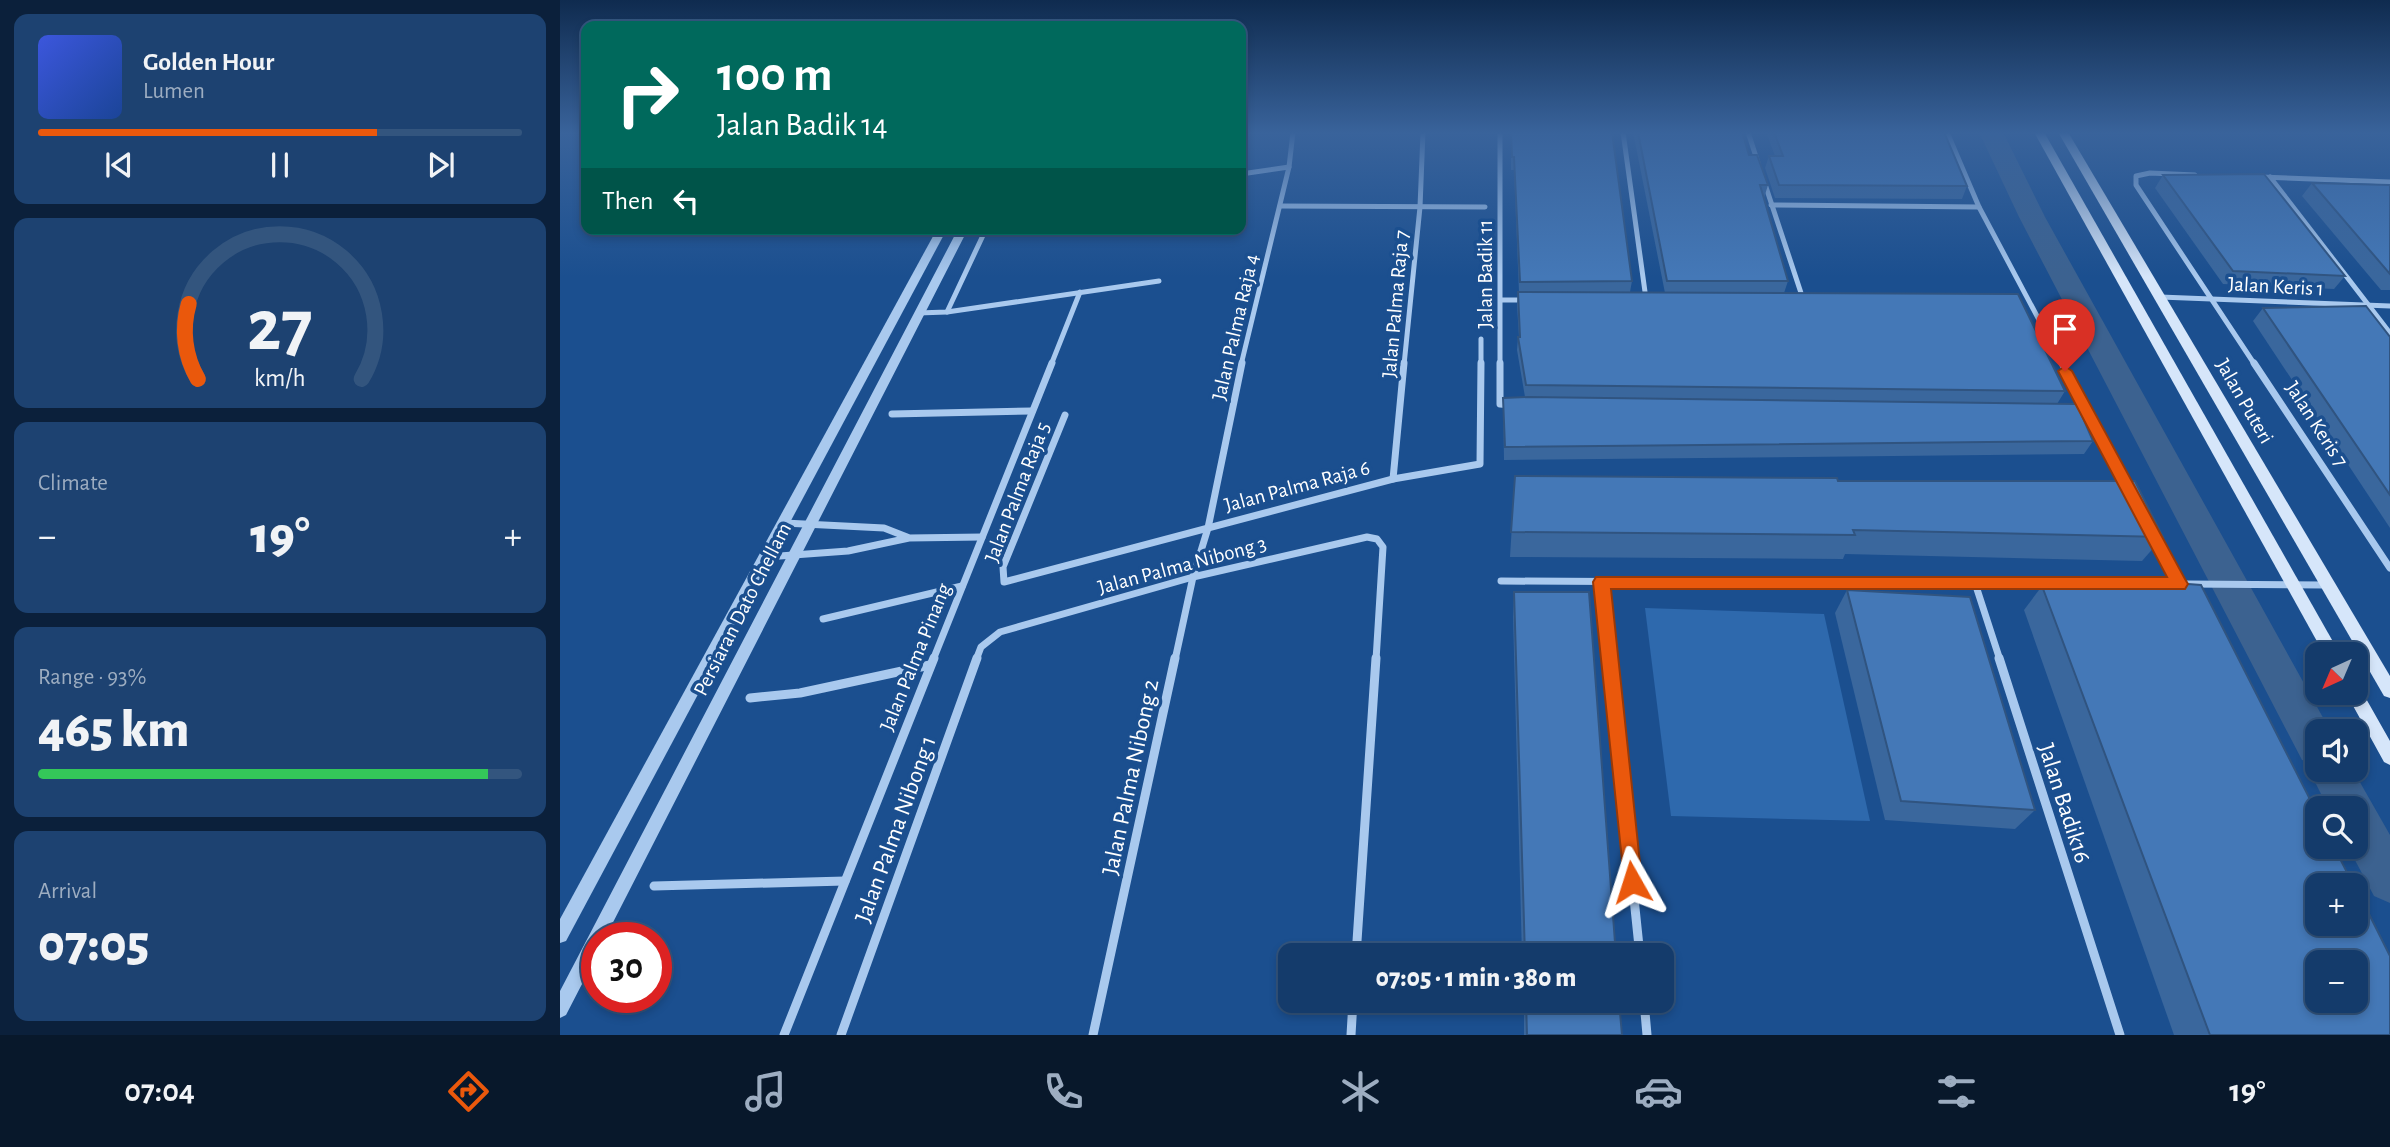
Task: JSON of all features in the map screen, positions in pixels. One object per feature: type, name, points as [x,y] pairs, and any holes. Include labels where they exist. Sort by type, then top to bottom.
[{"type":"main road","points":[[2066,180],[2325,642]]},
{"type":"main road","name":"Jalan Puteri","points":[[2090,180],[2390,691]]},
{"type":"main road","points":[[2071,190],[2096,191]]},
{"type":"main road","points":[[2361,705],[2390,757]]},
{"type":"street","name":"Jalan Palma Raja 4","points":[[1208,528],[1232,403],[1286,180]]},
{"type":"street","name":"Jalan Palma Raja 7","points":[[1393,479],[1421,180]]},
{"type":"street","name":"Jalan Badik 11","points":[[1500,180],[1500,404],[1522,405]]},
{"type":"street","points":[[1630,180],[1646,300]]},
{"type":"street","points":[[1763,180],[1803,300]]},
{"type":"street","points":[[1967,180],[1979,207],[2130,492]]},
{"type":"street","name":"Jalan Keris 7","points":[[2136,180],[2136,185],[2390,568]]},
{"type":"street","points":[[2273,180],[2390,333]]},
{"type":"street","points":[[2349,180],[2390,182]]},
{"type":"street","points":[[1771,205],[1979,207]]},
{"type":"street","points":[[1280,206],[1485,207]]},
{"type":"street","name":"Persiaran Dato Chellam","points":[[560,935],[939,235]]},
{"type":"street","name":"Persiaran Dato Chellam","points":[[560,1009],[917,313],[960,235]]},
{"type":"street","points":[[947,312],[983,235]]},
{"type":"street","points":[[917,313],[947,312],[1159,281]]},
{"type":"street","name":"Jalan Palma Pinang","points":[[784,1035],[1080,292]]},
{"type":"street","name":"Jalan Keris 1","points":[[2160,297],[2390,306]]},
{"type":"street","points":[[2013,299],[2027,299]]},
{"type":"street","points":[[1501,300],[1538,300]]},
{"type":"street","points":[[1634,300],[1659,300]]},
{"type":"street","points":[[1790,300],[1817,300]]},
{"type":"street","name":"Jalan Palma Raja 6","points":[[1004,582],[1393,479],[1480,464],[1481,339]]},
{"type":"street","points":[[892,414],[1032,411]]},
{"type":"street","points":[[2073,411],[2086,411]]},
{"type":"street","name":"Jalan Palma Raja 5","points":[[1004,582],[1003,568],[1065,415]]},
{"type":"street","points":[[784,523],[884,528],[909,538]]},
{"type":"street","points":[[2149,527],[2186,597]]},
{"type":"street","name":"Jalan Palma Nibong 2","points":[[1093,1035],[1193,577],[1208,528]]},
{"type":"street","points":[[766,557],[848,551],[909,538],[982,537]]},
{"type":"street","name":"Jalan Palma Nibong 3","points":[[989,639],[1000,632],[1193,577],[1367,537],[1377,539],[1383,547],[1357,943]]},
{"type":"street","points":[[1501,581],[2101,584]]},
{"type":"street","points":[[1601,582],[1639,943]]},
{"type":"street","name":"Jalan Badik16","points":[[1975,583],[2120,1035]]},
{"type":"street","points":[[2166,584],[2326,585]]},
{"type":"street","points":[[823,620],[962,586]]},
{"type":"street","name":"Jalan Palma Nibong 1","points":[[841,1035],[981,647],[989,639]]},
{"type":"street","points":[[750,698],[800,693],[930,665]]},
{"type":"street","points":[[654,886],[845,881]]},
{"type":"street","points":[[1351,1035],[1352,1013]]},
{"type":"street","points":[[1645,1013],[1647,1035]]},
{"type":"shaded area","points":[[1645,608],[1824,614],[1870,821],[1671,816]]},
{"type":"building","points":[[1515,180],[1618,180],[1632,281],[1520,282]]},
{"type":"building","points":[[1647,180],[1766,180],[1768,185],[1760,185],[1788,281],[1667,281]]},
{"type":"building","points":[[1777,180],[1965,180],[1967,186],[1779,185]]},
{"type":"building","points":[[2167,180],[2269,180],[2345,276],[2233,271]]},
{"type":"building","points":[[2312,183],[2390,185],[2390,274]]},
{"type":"building","points":[[1518,292],[2018,294],[2065,391],[1526,385],[1518,337]]},
{"type":"building","points":[[2366,306],[2390,337],[2390,495],[2263,308]]},
{"type":"building","points":[[1503,398],[2077,404],[2093,441],[1505,447]]},
{"type":"building","points":[[1515,476],[1837,478],[1838,481],[2135,481],[2163,537],[1853,530],[1855,535],[1511,532]]},
{"type":"building","points":[[2135,580],[2201,585],[2308,796],[2305,796],[2305,859],[2340,859],[2347,873],[2305,873],[2305,936],[2368,936],[2368,912],[2390,956],[2390,1035],[2210,1035],[2042,586]]},
{"type":"building","points":[[1847,590],[1970,597],[2035,810],[1901,801]]},
{"type":"building","points":[[1514,592],[1589,592],[1615,943],[1525,943]]},
{"type":"building","points":[[1526,1013],[1620,1013],[1622,1035],[1527,1035]]},
{"type":"waterway","points":[[2014,180],[2305,724]]},
{"type":"waterway","points":[[2337,782],[2344,796]]},
{"type":"waterway","points":[[2368,839],[2390,880]]},
{"type":"route","points":[[1632,882],[1601,582],[2179,584],[2065,371]]}]
